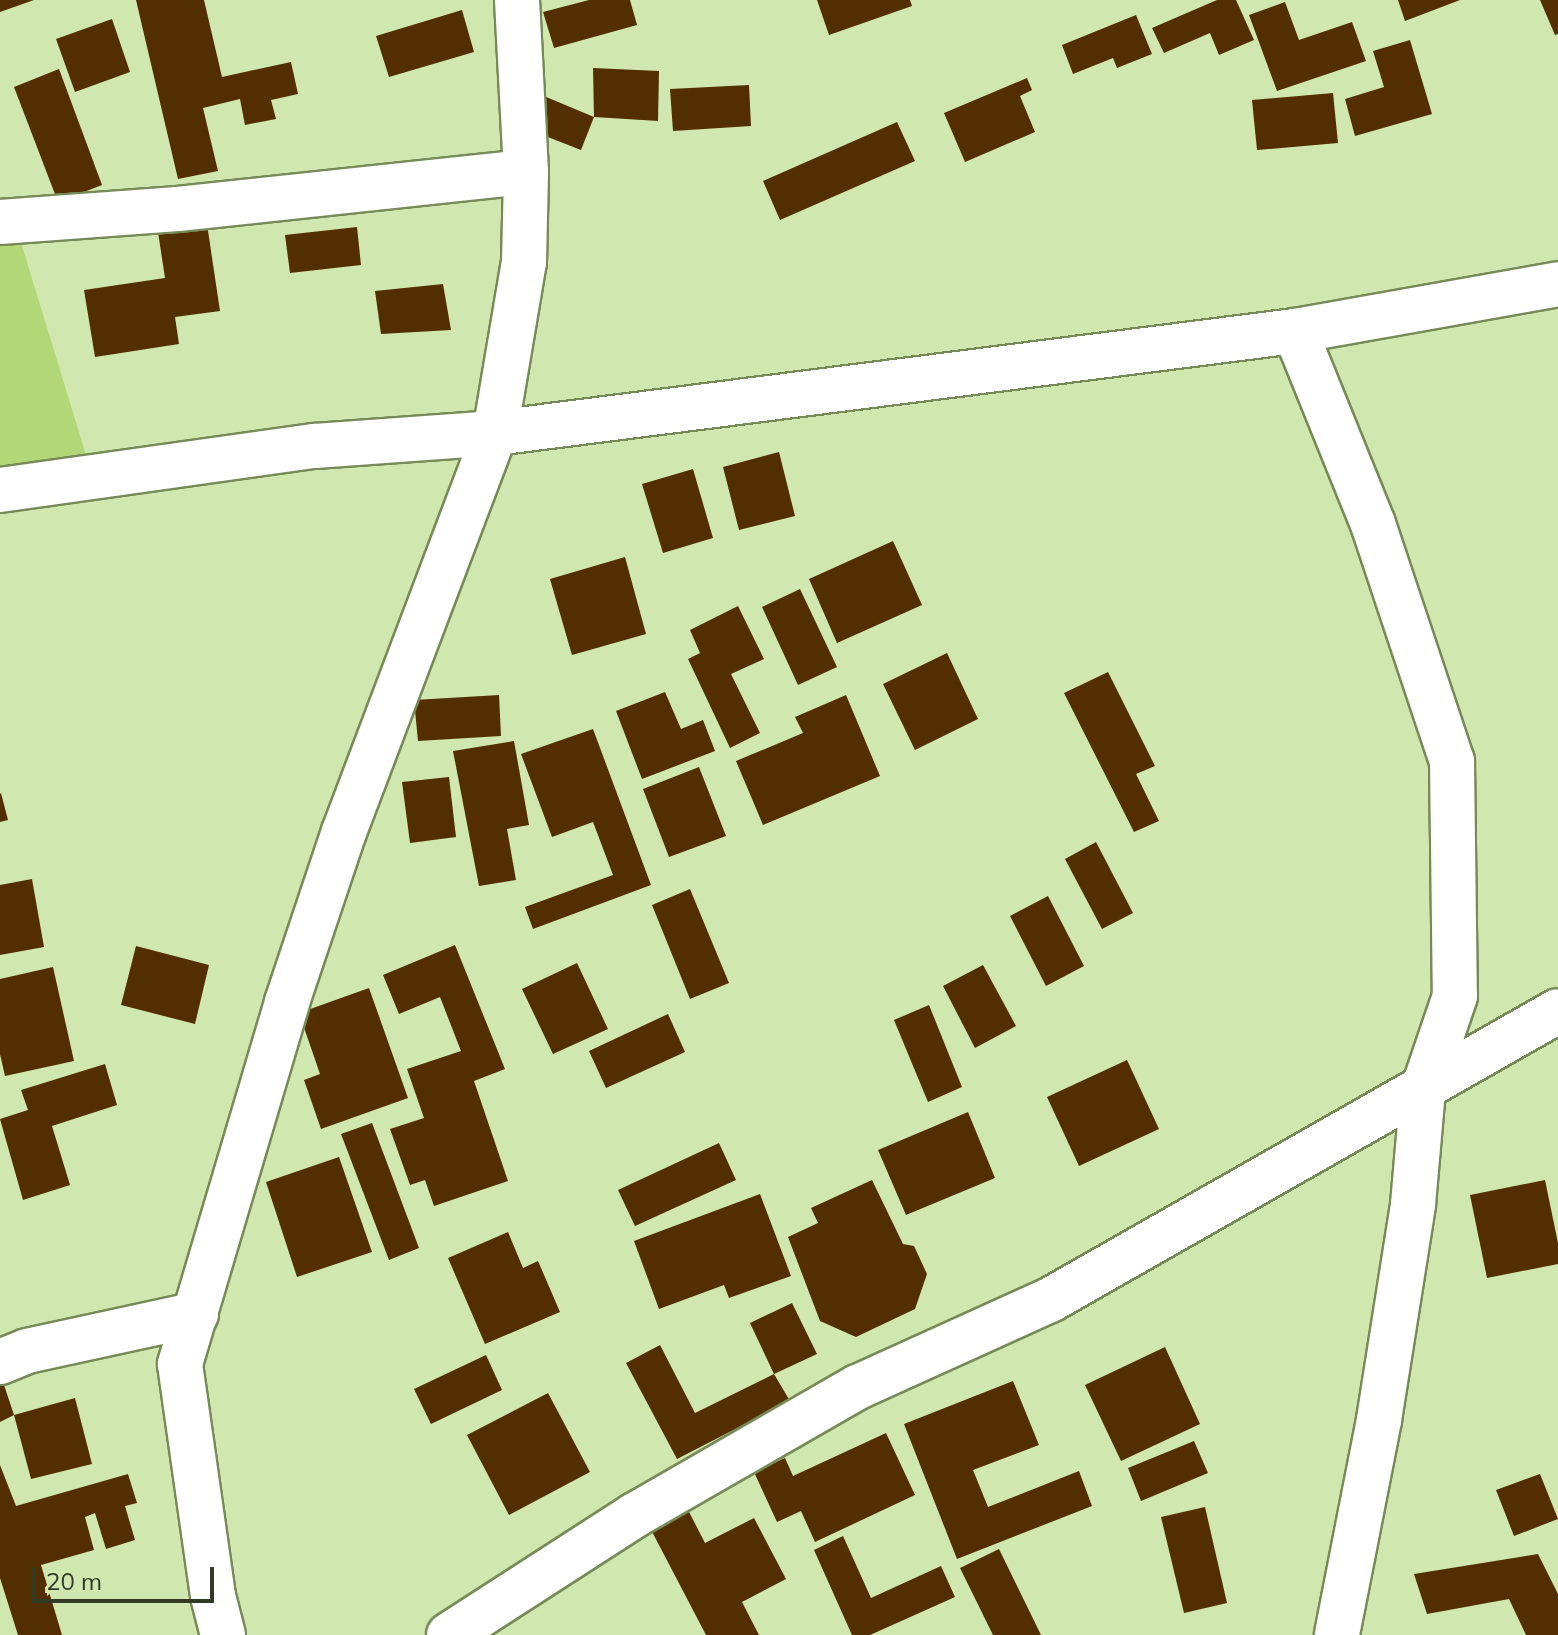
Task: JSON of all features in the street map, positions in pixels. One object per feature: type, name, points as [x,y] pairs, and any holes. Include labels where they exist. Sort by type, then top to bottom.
[{"type":"street","points":[[223,1635],[213,1596],[180,1364],[287,1002],[344,832],[495,433],[524,262],[526,172],[517,0]]},
{"type":"street","points":[[0,222],[178,209],[526,172]]},
{"type":"street","points":[[0,490],[315,446],[495,433],[1295,331],[1558,284]]},
{"type":"street","points":[[1295,331],[1373,524],[1452,761],[1455,996],[1423,1090],[1411,1220],[1379,1420],[1337,1635]]},
{"type":"street","points":[[449,1635],[635,1515],[858,1387],[1050,1300],[1558,1011]]},
{"type":"street","points":[[0,1362],[27,1351],[196,1314]]},
{"type":"green space","points":[[0,222],[15,223],[93,478],[0,490]]},
{"type":"building","points":[[0,0],[34,0],[0,12]]},
{"type":"building","points":[[136,0],[204,0],[222,77],[291,62],[298,94],[271,100],[276,119],[245,125],[240,99],[203,108],[218,171],[178,179]]},
{"type":"building","points":[[589,0],[630,0],[637,25],[554,48],[543,12]]},
{"type":"building","points":[[817,0],[910,0],[912,6],[829,35]]},
{"type":"building","points":[[1217,0],[1236,0],[1254,40],[1219,55],[1210,33],[1164,53],[1152,28]]},
{"type":"building","points":[[1398,0],[1460,0],[1405,21]]},
{"type":"building","points":[[1540,0],[1558,0],[1558,34],[1555,35]]},
{"type":"building","points":[[1285,2],[1299,40],[1352,22],[1366,61],[1277,91],[1249,15]]},
{"type":"building","points":[[462,10],[474,52],[389,77],[376,36]]},
{"type":"building","points":[[1136,15],[1152,54],[1117,68],[1113,58],[1073,74],[1062,45]]},
{"type":"building","points":[[112,19],[130,72],[75,92],[56,39]]},
{"type":"building","points":[[1410,40],[1432,114],[1355,136],[1345,99],[1384,87],[1373,51]]},
{"type":"building","points":[[593,68],[659,71],[658,121],[594,117]]},
{"type":"building","points":[[59,69],[102,185],[58,202],[14,87]]},
{"type":"building","points":[[1027,78],[1032,90],[1020,96],[1035,132],[965,162],[944,113]]},
{"type":"building","points":[[749,85],[751,126],[673,131],[670,89]]},
{"type":"building","points":[[1333,93],[1338,143],[1257,150],[1252,100]]},
{"type":"building","points":[[539,94],[594,117],[581,150],[535,132]]},
{"type":"building","points":[[897,122],[915,161],[780,220],[763,181]]},
{"type":"building","points":[[207,224],[220,311],[175,317],[179,344],[95,357],[84,290],[165,278],[158,232]]},
{"type":"building","points":[[357,227],[361,265],[290,273],[285,235]]},
{"type":"building","points":[[443,284],[451,330],[381,334],[375,291]]},
{"type":"building","points":[[779,452],[795,516],[739,530],[723,467]]},
{"type":"building","points":[[693,469],[713,538],[663,553],[642,484]]},
{"type":"building","points":[[893,541],[922,605],[837,643],[809,579]]},
{"type":"building","points":[[625,557],[646,634],[572,655],[550,579]]},
{"type":"building","points":[[800,589],[837,667],[798,685],[762,607]]},
{"type":"building","points":[[738,606],[764,659],[731,674],[760,733],[730,748],[688,659],[700,653],[690,630]]},
{"type":"building","points":[[947,653],[978,719],[915,750],[883,684]]},
{"type":"building","points":[[1108,672],[1155,766],[1136,774],[1159,821],[1134,832],[1064,693]]},
{"type":"building","points":[[665,692],[681,729],[703,720],[715,751],[642,779],[616,711]]},
{"type":"building","points":[[499,695],[501,736],[418,741],[414,700]]},
{"type":"building","points":[[846,695],[880,776],[763,825],[736,761],[803,733],[795,717]]},
{"type":"building","points":[[593,729],[651,885],[533,929],[525,907],[613,875],[593,822],[552,837],[521,754]]},
{"type":"building","points":[[514,741],[529,825],[507,829],[516,880],[479,886],[453,751]]},
{"type":"building","points":[[699,767],[726,836],[669,857],[643,789]]},
{"type":"building","points":[[449,777],[456,837],[410,843],[402,782]]},
{"type":"building","points":[[0,794],[8,820],[0,822]]},
{"type":"building","points":[[1096,842],[1133,913],[1102,929],[1065,859]]},
{"type":"building","points":[[32,879],[44,947],[0,955],[0,885]]},
{"type":"building","points":[[690,889],[729,983],[690,999],[652,905]]},
{"type":"building","points":[[1048,896],[1084,966],[1046,986],[1010,916]]},
{"type":"building","points":[[455,945],[505,1069],[474,1081],[508,1181],[434,1206],[425,1180],[410,1185],[390,1129],[424,1118],[407,1069],[461,1051],[440,997],[399,1014],[383,975]]},
{"type":"building","points":[[136,946],[209,965],[195,1024],[121,1005]]},
{"type":"building","points":[[577,963],[608,1029],[553,1054],[522,989]]},
{"type":"building","points":[[983,965],[1016,1026],[975,1048],[943,986]]},
{"type":"building","points":[[53,967],[74,1061],[5,1076],[0,1054],[0,979]]},
{"type":"building","points":[[369,988],[408,1098],[321,1129],[304,1080],[320,1074],[299,1013]]},
{"type":"building","points":[[929,1005],[962,1087],[928,1102],[894,1020]]},
{"type":"building","points":[[668,1014],[685,1052],[606,1088],[589,1051]]},
{"type":"building","points":[[1127,1060],[1159,1129],[1079,1166],[1047,1097]]},
{"type":"building","points":[[105,1064],[117,1105],[52,1126],[70,1185],[23,1200],[0,1119],[28,1110],[21,1090]]},
{"type":"building","points":[[968,1112],[995,1178],[906,1215],[878,1150]]},
{"type":"building","points":[[372,1123],[419,1248],[389,1260],[341,1134]]},
{"type":"building","points":[[719,1143],[736,1180],[635,1226],[618,1190]]},
{"type":"building","points":[[339,1157],[372,1252],[297,1277],[266,1182]]},
{"type":"building","points":[[872,1180],[903,1244],[914,1246],[927,1274],[915,1309],[856,1337],[820,1321],[788,1237],[818,1223],[811,1208]]},
{"type":"building","points":[[1545,1180],[1558,1243],[1558,1264],[1487,1278],[1470,1195]]},
{"type":"building","points":[[760,1194],[791,1276],[729,1298],[724,1285],[659,1309],[634,1241]]},
{"type":"building","points":[[508,1232],[523,1268],[538,1261],[560,1312],[485,1344],[448,1258]]},
{"type":"building","points":[[792,1303],[817,1354],[774,1374],[750,1323]]},
{"type":"building","points":[[660,1345],[695,1413],[774,1374],[790,1401],[677,1459],[626,1363]]},
{"type":"building","points":[[1165,1347],[1200,1424],[1121,1461],[1085,1385]]},
{"type":"building","points":[[486,1355],[502,1390],[431,1424],[414,1389]]},
{"type":"building","points":[[1013,1381],[1039,1445],[973,1470],[988,1507],[1079,1471],[1092,1506],[957,1559],[904,1424]]},
{"type":"building","points":[[3,1382],[14,1415],[0,1422],[0,1383]]},
{"type":"building","points":[[548,1393],[590,1472],[509,1515],[467,1435]]},
{"type":"building","points":[[75,1398],[92,1464],[31,1479],[14,1415]]},
{"type":"building","points":[[886,1433],[915,1495],[815,1542],[801,1511],[777,1522],[754,1472],[785,1458],[793,1476]]},
{"type":"building","points":[[1194,1441],[1208,1473],[1141,1501],[1128,1468]]},
{"type":"building","points":[[0,1465],[16,1506],[128,1474],[137,1503],[125,1506],[135,1540],[106,1549],[95,1513],[85,1517],[94,1550],[41,1565],[62,1635],[18,1635],[0,1578]]},
{"type":"building","points":[[1540,1474],[1558,1519],[1514,1536],[1496,1490]]},
{"type":"building","points":[[685,1504],[705,1543],[754,1518],[786,1579],[742,1602],[759,1635],[706,1635],[648,1524]]},
{"type":"building","points":[[1205,1507],[1227,1603],[1184,1613],[1161,1517]]},
{"type":"building","points":[[843,1536],[871,1598],[941,1566],[955,1597],[870,1635],[852,1635],[814,1550]]},
{"type":"building","points":[[999,1549],[1041,1635],[993,1635],[960,1568]]},
{"type":"building","points":[[1538,1554],[1558,1594],[1558,1635],[1526,1635],[1509,1599],[1427,1614],[1414,1574]]}]
